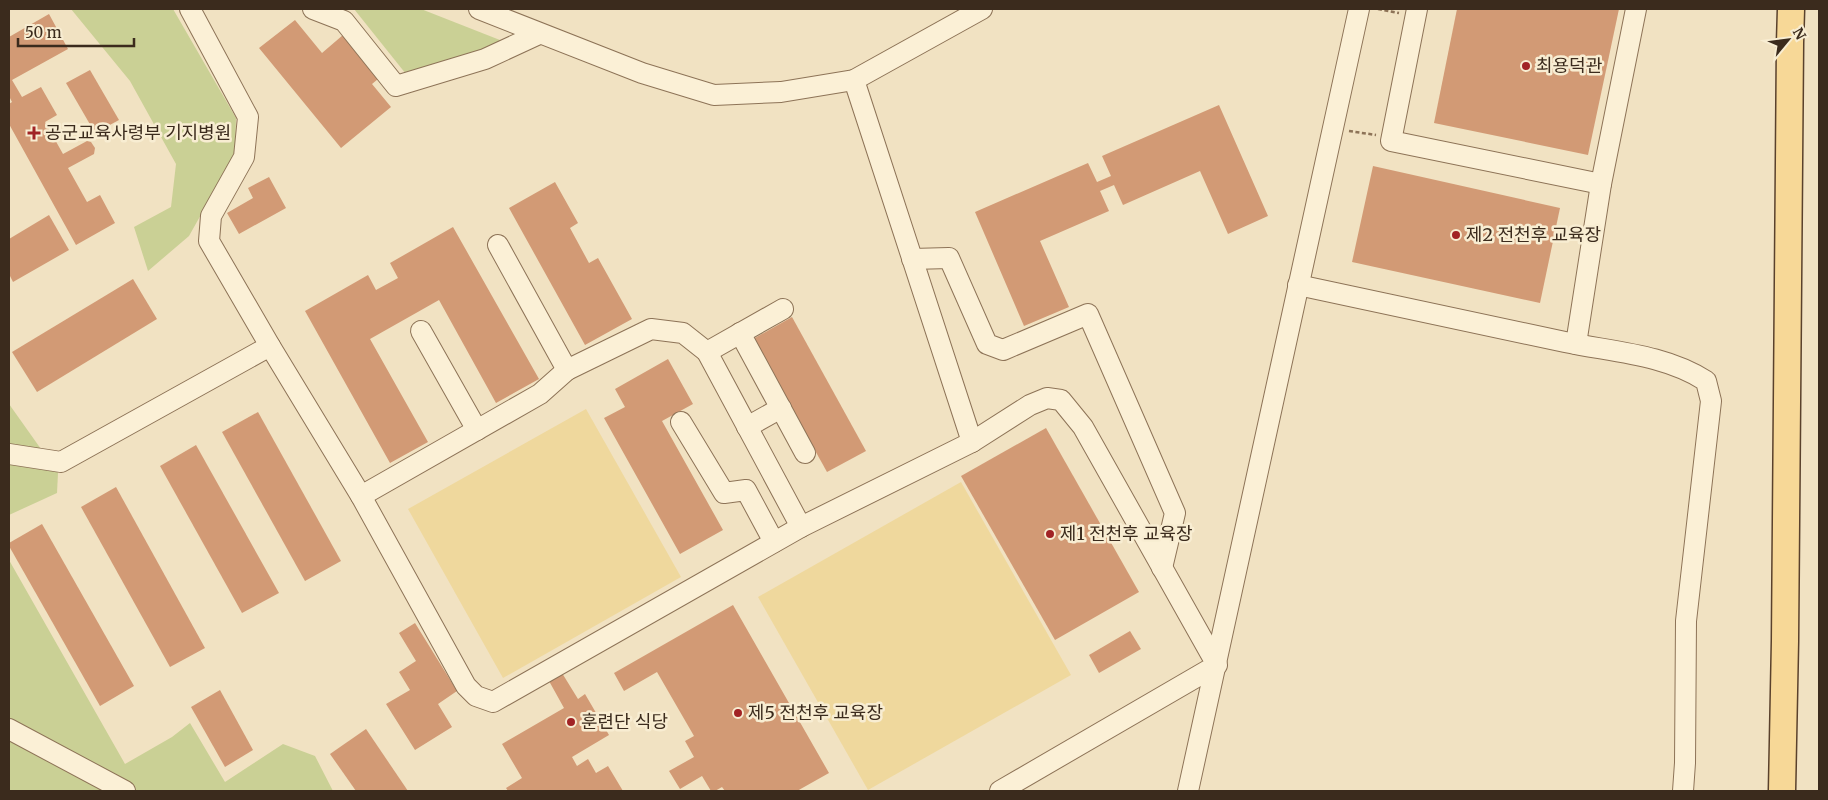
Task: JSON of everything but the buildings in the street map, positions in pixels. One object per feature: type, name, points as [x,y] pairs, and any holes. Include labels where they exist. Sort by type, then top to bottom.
[{"type":"main road","points":[[1782,791],[1791,9]]},
{"type":"street","points":[[190,9],[248,118],[244,157],[211,216],[210,241],[270,346],[361,496],[466,686],[476,696],[493,702],[801,527],[972,442],[1030,405],[1047,398],[1061,400],[1084,427],[1216,665]]},
{"type":"street","points":[[314,9],[344,22],[396,86],[485,59],[539,34]]},
{"type":"street","points":[[479,9],[642,73],[714,95],[781,92],[854,80],[982,9]]},
{"type":"street","points":[[1188,791],[1359,9]]},
{"type":"street","points":[[1417,9],[1391,141],[1601,184]]},
{"type":"street","points":[[1576,344],[1601,184],[1636,9]]},
{"type":"street","points":[[854,80],[972,442]]},
{"type":"street","points":[[498,244],[567,370]]},
{"type":"street","points":[[912,259],[950,258],[987,344],[1003,350],[1088,314],[1175,513],[1162,568]]},
{"type":"street","points":[[1298,285],[1660,360],[1688,370],[1706,381],[1711,401],[1686,621],[1685,763],[1683,791]]},
{"type":"street","points":[[707,352],[783,309]]},
{"type":"street","points":[[361,496],[540,394],[567,370],[650,329],[683,333],[707,352],[801,527]]},
{"type":"street","points":[[421,331],[477,430]]},
{"type":"street","points":[[740,333],[805,453]]},
{"type":"street","points":[[9,454],[61,462],[270,346]]},
{"type":"street","points":[[747,427],[781,408]]},
{"type":"street","points":[[681,422],[724,493],[746,490],[774,542]]},
{"type":"street","points":[[1000,791],[1216,665]]},
{"type":"street","points":[[9,729],[125,791]]},
{"type":"path","points":[[1333,129],[1391,137]]},
{"type":"green space","points":[[71,9],[173,9],[236,118],[235,154],[189,236],[148,271],[134,227],[171,207],[176,164],[130,81]]},
{"type":"green space","points":[[354,9],[421,9],[505,42],[472,56],[406,74]]},
{"type":"green space","points":[[9,404],[58,473],[57,493],[9,515]]},
{"type":"green space","points":[[9,560],[125,764],[172,737],[190,723],[225,782],[283,744],[315,756],[333,791],[9,791]]},
{"type":"sand","points":[[586,409],[681,577],[503,678],[408,509]]},
{"type":"sand","points":[[961,482],[1071,675],[868,790],[758,597]]},
{"type":"place","name":"최용덕관","points":[[1526,66]]},
{"type":"place","name":"공군교육사령부 기지병원","points":[[34,133]]},
{"type":"place","name":"제2 전천후 교육장","points":[[1456,235]]},
{"type":"place","name":"제1 전천후 교육장","points":[[1050,534]]},
{"type":"place","name":"제5 전천후 교육장","points":[[738,713]]},
{"type":"place","name":"훈련단 식당","points":[[571,722]]}]
